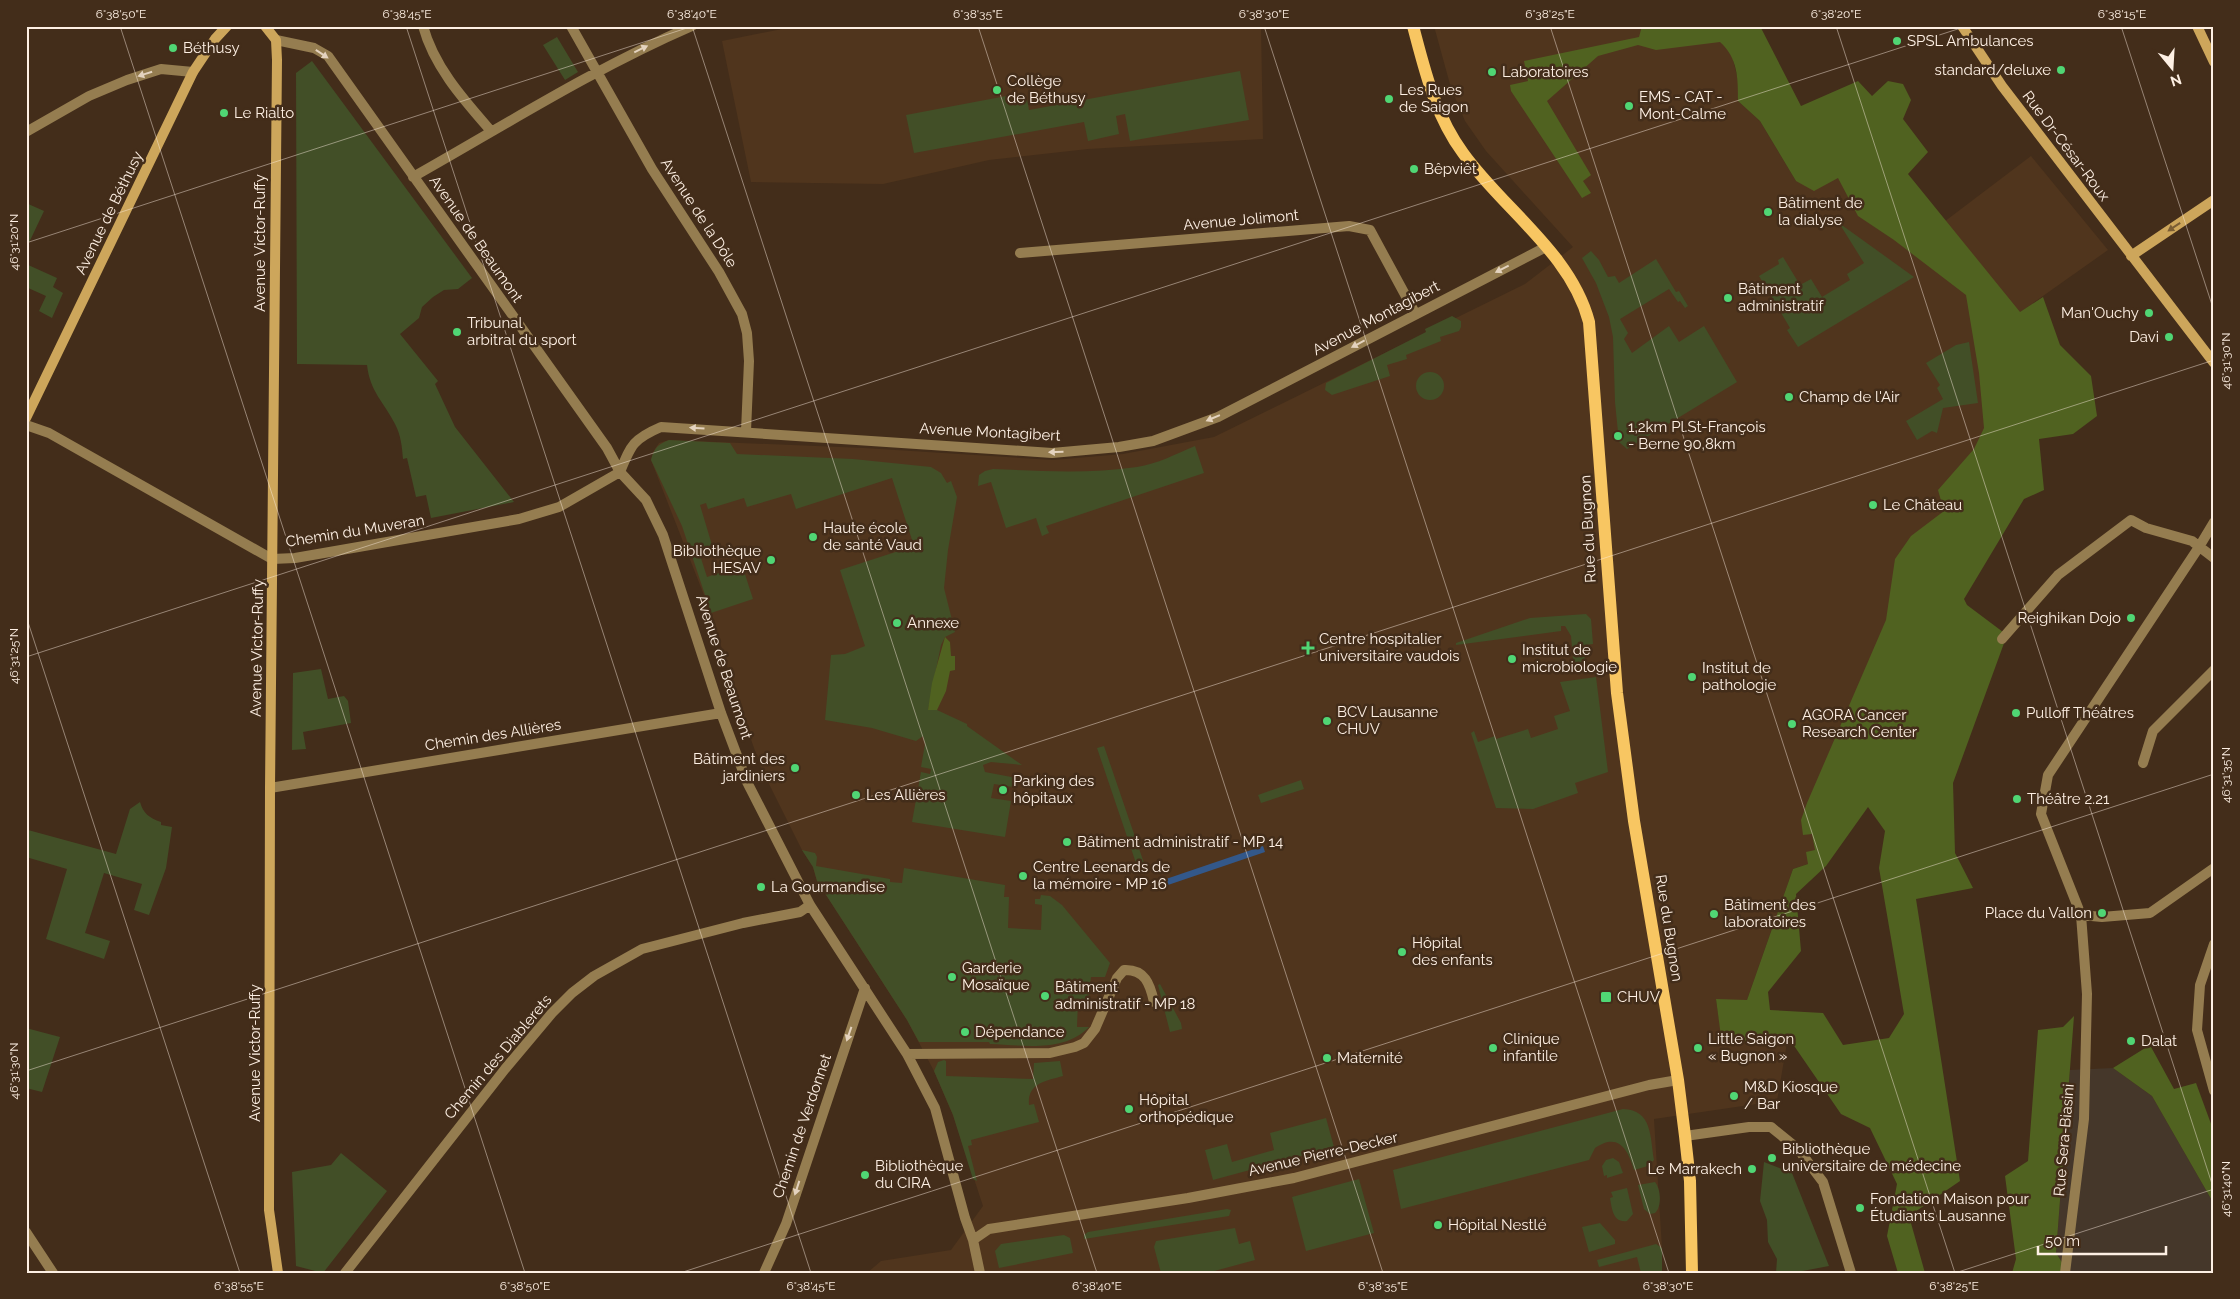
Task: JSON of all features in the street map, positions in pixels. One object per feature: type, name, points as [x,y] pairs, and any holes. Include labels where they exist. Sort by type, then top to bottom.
[{"type":"main road","name":"Rue du Bugnon","points":[[1413,26],[1428,84],[1452,137],[1480,176],[1546,247],[1573,281],[1585,307],[1588,322],[1617,693],[1634,821],[1678,1080],[1690,1181],[1692,1273]]},
{"type":"street","name":"Avenue de Béthusy","points":[[26,418],[193,72],[227,26]]},
{"type":"street","points":[[265,26],[276,40]]},
{"type":"street","points":[[423,26],[426,37],[452,85],[491,131]]},
{"type":"street","name":"Avenue de la Dôle","points":[[571,26],[652,169],[719,272],[742,314],[747,333],[749,361],[746,431]]},
{"type":"street","points":[[413,177],[597,71],[644,47],[692,26]]},
{"type":"street","name":"Rue Dr-César-Roux","points":[[1962,26],[2002,86],[2214,362]]},
{"type":"street","points":[[2197,26],[2214,62]]},
{"type":"street","name":"Avenue de Beaumont","points":[[276,40],[314,48],[328,56],[607,448],[620,472],[646,500],[663,535],[721,712],[747,782],[810,905],[907,1054],[935,1108],[965,1218],[973,1240],[980,1273]]},
{"type":"street","name":"Avenue Victor-Ruffy","points":[[276,40],[270,788],[269,1210],[278,1273]]},
{"type":"street","points":[[26,132],[89,96],[127,80],[161,69],[193,72]]},
{"type":"street","points":[[2131,256],[2214,200]]},
{"type":"street","name":"Avenue Jolimont","points":[[1020,253],[1349,226],[1370,230],[1415,313]]},
{"type":"street","name":"Avenue Montagibert","points":[[620,472],[630,448],[640,436],[661,427],[746,431],[1052,453],[1119,447],[1153,441],[1218,417],[1415,313],[1546,247]]},
{"type":"street","name":"Chemin du Muveran","points":[[26,425],[49,433],[272,559],[295,558],[520,519],[559,507],[620,472]]},
{"type":"street","points":[[2002,639],[2058,575],[2131,520],[2146,528],[2192,542],[2214,558]]},
{"type":"street","points":[[2214,522],[2199,548],[2048,775],[2042,814],[2081,915],[2102,917],[2150,913],[2214,868]]},
{"type":"street","points":[[2143,763],[2152,731],[2214,670]]},
{"type":"street","name":"Chemin des Allières","points":[[270,788],[721,712]]},
{"type":"street","name":"Chemin des Diablerets","points":[[344,1273],[504,1069],[552,1013],[594,976],[642,949],[733,926],[800,912],[810,905]]},
{"type":"street","name":"Rue Sera-Biasini","points":[[2064,1273],[2084,1119],[2087,1010],[2081,915]]},
{"type":"street","points":[[2214,944],[2200,985],[2197,1030],[2214,1091]]},
{"type":"street","points":[[907,1054],[1050,1053],[1075,1047],[1084,1043],[1095,1029],[1117,978],[1124,970],[1135,970],[1148,980],[1154,1002]]},
{"type":"street","name":"Chemin de Verdonnet","points":[[764,1273],[786,1224],[865,988]]},
{"type":"street","name":"Avenue Pierre-Decker","points":[[973,1240],[989,1229],[1188,1198],[1294,1178],[1621,1092],[1678,1080]]},
{"type":"street","points":[[1685,1136],[1749,1127],[1771,1127],[1798,1149],[1823,1182],[1852,1273]]},
{"type":"street","points":[[26,1232],[53,1273]]},
{"type":"shaded area","name":"Collège de Béthusy","points":[[797,26],[1261,26],[1263,139],[1088,149],[989,160],[883,184],[751,182],[722,41]]},
{"type":"shaded area","name":"Centre hospitalier universitaire vaudois","points":[[1434,26],[1725,26],[1738,80],[1738,101],[1760,121],[1796,181],[1838,178],[1936,228],[2031,156],[2108,250],[1981,340],[1993,418],[1815,850],[1808,864],[1793,869],[1747,1000],[1716,1000],[1723,1044],[1788,1037],[1777,1101],[1654,1119],[1662,1273],[867,1273],[881,1261],[951,1250],[983,1206],[953,1115],[934,1071],[907,1020],[817,881],[813,867],[802,850],[761,768],[739,705],[711,613],[651,460],[653,452],[659,443],[669,440],[864,448],[1053,460],[1123,454],[1214,437],[1525,284],[1573,247],[1486,151],[1465,121],[1451,88]]},
{"type":"shaded area","points":[[2113,1068],[2152,1096],[2214,1204],[2214,1273],[2069,1273],[2056,1253],[2070,1070]]},
{"type":"green space","points":[[1642,26],[1764,26],[1761,28],[1801,106],[1858,81],[1872,96],[1888,81],[1903,84],[1911,100],[1903,119],[1928,152],[1908,174],[2020,312],[2043,297],[2060,345],[2091,376],[2097,416],[2073,434],[2039,439],[2044,490],[2024,499],[1964,599],[1967,605],[2007,635],[1953,783],[1955,853],[1973,888],[1916,899],[1960,1181],[1909,1216],[1925,1273],[1898,1273],[1887,1236],[1897,1184],[1870,1128],[1841,1114],[1788,1037],[1722,1044],[1716,999],[1747,1000],[1793,869],[1808,864],[1806,852],[1815,850],[1812,834],[1803,835],[1801,820],[1886,620],[1895,559],[1911,536],[1944,511],[1938,490],[1974,449],[1984,428],[1979,373],[1966,295],[1894,240],[1858,216],[1838,178],[1814,191],[1796,181],[1760,121],[1738,101],[1737,76],[1734,62],[1720,42],[1656,50],[1638,45],[1598,56],[1547,101],[1591,175],[1583,181],[1591,193],[1582,198],[1511,91],[1510,85],[1528,81],[1524,61],[1639,37]],"holes":[[[1868,807],[1885,831],[1879,868],[1904,1014],[1889,1038],[1843,1045],[1823,1013],[1770,1010],[1768,992],[1801,951],[1796,894],[1826,866]]]},
{"type":"green space","points":[[557,37],[578,72],[565,80],[543,45]]},
{"type":"green space","points":[[312,61],[472,278],[458,289],[444,290],[433,297],[422,307],[419,318],[400,334],[438,381],[435,384],[455,427],[514,502],[431,518],[426,495],[416,497],[407,458],[403,459],[399,432],[374,390],[367,365],[297,364],[296,73]]},
{"type":"green space","points":[[1240,71],[1249,120],[1130,141],[1125,114],[1116,116],[1119,134],[1088,141],[1084,122],[914,153],[906,115],[1022,93],[1023,100],[1027,99],[1029,110]]},
{"type":"green space","points":[[26,203],[44,211],[26,249]]},
{"type":"green space","points":[[1839,223],[1914,277],[1798,347],[1787,330],[1790,328],[1759,276],[1779,264],[1778,260],[1783,257],[1800,285],[1811,279],[1822,297],[1850,280],[1847,274],[1864,263]]},
{"type":"green space","points":[[1591,251],[1599,260],[1608,277],[1615,276],[1619,283],[1656,259],[1676,292],[1679,291],[1688,306],[1685,308],[1680,301],[1678,302],[1669,289],[1620,319],[1628,333],[1624,339],[1632,353],[1669,326],[1679,342],[1704,326],[1737,382],[1627,449],[1619,442],[1615,402],[1613,337],[1609,317],[1596,283],[1582,258]]},
{"type":"green space","points":[[26,264],[57,278],[53,287],[63,293],[52,318],[39,311],[46,296],[26,287]]},
{"type":"green space","points":[[1452,316],[1461,321],[1459,331],[1440,337],[1441,341],[1406,355],[1407,359],[1387,365],[1390,376],[1332,395],[1325,390],[1326,383],[1426,332],[1425,329]]},
{"type":"green space","points":[[1969,342],[1978,403],[1943,408],[1937,433],[1932,431],[1917,440],[1906,421],[1943,399],[1937,388],[1940,385],[1926,363],[1956,345]]},
{"type":"green space","points":[[1430,372],[1440,376],[1444,386],[1440,396],[1430,400],[1420,396],[1416,386],[1420,376]]},
{"type":"green space","points":[[669,440],[730,443],[737,454],[853,459],[931,467],[941,473],[947,483],[951,481],[957,497],[944,588],[955,632],[945,637],[941,645],[928,710],[937,710],[967,724],[967,726],[1022,765],[991,762],[983,765],[985,772],[1027,780],[1013,787],[994,784],[991,798],[1011,801],[1005,837],[912,822],[921,772],[930,774],[931,769],[921,767],[925,744],[923,736],[916,741],[872,728],[825,720],[831,655],[845,654],[865,646],[840,570],[914,546],[892,478],[796,509],[791,494],[747,507],[744,498],[708,509],[706,503],[700,505],[712,545],[698,549],[707,577],[742,565],[753,599],[711,613],[682,526],[651,460],[657,447]]},
{"type":"green space","points":[[1195,446],[1204,473],[1046,526],[1049,533],[1042,536],[1036,518],[1006,528],[991,482],[978,486],[979,475],[993,469],[1101,471],[1137,467],[1152,464]]},
{"type":"green space","points":[[1586,614],[1591,619],[1593,644],[1585,645],[1584,648],[1586,669],[1574,671],[1571,636],[1565,626],[1561,626],[1561,631],[1456,645],[1456,643],[1530,618]]},
{"type":"green space","points":[[945,637],[950,642],[951,656],[955,656],[955,670],[950,671],[946,691],[937,710],[928,710],[932,683]]},
{"type":"green space","points":[[321,669],[328,699],[344,696],[348,701],[351,723],[303,732],[306,749],[292,750],[293,673]]},
{"type":"green space","points":[[1596,677],[1608,772],[1575,783],[1578,793],[1533,809],[1496,808],[1471,733],[1474,731],[1478,742],[1495,736],[1496,739],[1528,729],[1531,738],[1558,729],[1554,716],[1570,711],[1560,682]]},
{"type":"green space","points":[[1104,746],[1145,866],[1138,869],[1097,748]]},
{"type":"green space","points":[[1301,780],[1304,789],[1261,803],[1258,795]]},
{"type":"green space","points":[[140,802],[150,817],[161,822],[161,825],[172,827],[166,868],[149,915],[134,910],[142,884],[104,873],[85,933],[110,941],[104,959],[46,939],[67,869],[26,857],[28,830],[116,854],[130,809]]},
{"type":"green space","points":[[802,850],[815,853],[817,857],[816,866],[890,879],[890,882],[902,883],[904,868],[1005,885],[1004,897],[1009,897],[1008,928],[1041,930],[1042,905],[1035,904],[1035,899],[1040,899],[1041,895],[1050,896],[1062,905],[1110,963],[1105,977],[1091,977],[1088,1001],[1078,1001],[1077,1027],[1089,1027],[1068,1041],[1042,1046],[990,1044],[989,1042],[919,1042],[907,1020],[817,881],[813,867]]},
{"type":"green space","points":[[1160,984],[1181,1023],[1182,1029],[1170,1032],[1158,985]]},
{"type":"green space","points":[[2074,1016],[2056,1253],[2069,1273],[2012,1273],[2016,1259],[2005,1176],[2028,1161],[2038,1030],[2063,1027]]},
{"type":"green space","points":[[26,1028],[60,1037],[42,1092],[26,1088]]},
{"type":"green space","points":[[2150,1045],[2174,1089],[2196,1083],[2214,1132],[2214,1204],[2152,1096],[2113,1068]]},
{"type":"green space","points":[[946,1061],[946,1076],[1033,1079],[1034,1063],[1060,1061],[1063,1076],[1039,1084],[1031,1092],[1029,1105],[1034,1104],[1039,1122],[971,1140],[972,1145],[968,1146],[977,1181],[973,1179],[953,1115],[934,1071],[938,1062]]},
{"type":"green space","points":[[1623,1109],[1640,1114],[1645,1120],[1650,1134],[1654,1160],[1648,1166],[1634,1170],[1629,1155],[1621,1145],[1616,1142],[1603,1143],[1595,1148],[1589,1160],[1401,1209],[1393,1170]]},
{"type":"green space","points":[[1326,1118],[1334,1147],[1213,1180],[1205,1150],[1227,1144],[1232,1162],[1274,1150],[1270,1133]]},
{"type":"green space","points":[[341,1153],[387,1191],[323,1273],[296,1266],[292,1172],[331,1165]]},
{"type":"green space","points":[[1613,1158],[1619,1162],[1623,1173],[1607,1178],[1607,1175],[1604,1176],[1602,1166],[1606,1160]]},
{"type":"green space","points":[[1764,1162],[1792,1173],[1829,1266],[1792,1273],[1776,1273],[1777,1259],[1768,1242],[1767,1220],[1760,1201]]},
{"type":"green space","points":[[1359,1179],[1374,1233],[1306,1251],[1292,1197]]},
{"type":"green space","points":[[1655,1182],[1659,1189],[1660,1202],[1655,1213],[1650,1214],[1644,1209],[1638,1185]]},
{"type":"green space","points":[[1627,1188],[1633,1214],[1627,1221],[1622,1221],[1616,1218],[1610,1198],[1613,1197],[1611,1192]]},
{"type":"green space","points":[[1227,1209],[1231,1210],[1229,1216],[1084,1239],[1084,1235],[1088,1232]]},
{"type":"green space","points":[[1600,1223],[1615,1240],[1615,1244],[1589,1252],[1582,1227]]},
{"type":"green space","points":[[1235,1228],[1239,1244],[1250,1241],[1255,1260],[1207,1273],[1161,1273],[1154,1247],[1156,1241]]},
{"type":"green space","points":[[1064,1235],[1070,1238],[1073,1253],[999,1268],[995,1251],[1001,1244]]},
{"type":"green space","points":[[1656,1244],[1662,1248],[1662,1273],[1641,1273],[1637,1257],[1599,1267],[1597,1260]]},
{"type":"water","points":[[1263,846],[1265,852],[1168,885],[1166,879]]},
{"type":"place","name":"SPSL Ambulances","points":[[1897,41]]},
{"type":"place","name":"Béthusy","points":[[173,48]]},
{"type":"place","name":"standard/deluxe","points":[[2061,70]]},
{"type":"place","name":"Laboratoires","points":[[1492,72]]},
{"type":"place","name":"Collège de Béthusy","points":[[997,90]]},
{"type":"place","name":"Les Rues de Saigon","points":[[1389,99]]},
{"type":"place","name":"EMS - CAT - Mont-Calme","points":[[1629,106]]},
{"type":"place","name":"Le Rialto","points":[[224,113]]},
{"type":"place","name":"Bêpviêt","points":[[1414,169]]},
{"type":"place","name":"Bâtiment de la dialyse","points":[[1768,212]]},
{"type":"place","name":"Bâtiment administratif","points":[[1728,298]]},
{"type":"place","name":"Man'Ouchy","points":[[2149,313]]},
{"type":"place","name":"Tribunal arbitral du sport","points":[[457,332]]},
{"type":"place","name":"Davi","points":[[2169,337]]},
{"type":"place","name":"Champ de l'Air","points":[[1789,397]]},
{"type":"place","name":"1,2km Pl.St-François - Berne 90,8km","points":[[1618,436]]},
{"type":"place","name":"Le Château","points":[[1873,505]]},
{"type":"place","name":"Haute école de santé Vaud","points":[[813,537]]},
{"type":"place","name":"Bibliothèque HESAV","points":[[771,560]]},
{"type":"place","name":"Reighikan Dojo","points":[[2131,618]]},
{"type":"place","name":"Annexe","points":[[897,623]]},
{"type":"place","name":"Centre hospitalier universitaire vaudois","points":[[1308,648]]},
{"type":"place","name":"Institut de microbiologie","points":[[1512,659]]},
{"type":"place","name":"Institut de pathologie","points":[[1692,677]]},
{"type":"place","name":"Pulloff Théâtres","points":[[2016,713]]},
{"type":"place","name":"BCV Lausanne CHUV","points":[[1327,721]]},
{"type":"place","name":"AGORA Cancer Research Center","points":[[1792,724]]},
{"type":"place","name":"Bâtiment des jardiniers","points":[[795,768]]},
{"type":"place","name":"Parking des hôpitaux","points":[[1003,790]]},
{"type":"place","name":"Les Allières","points":[[856,795]]},
{"type":"place","name":"Théâtre 2.21","points":[[2017,799]]},
{"type":"place","name":"Bâtiment administratif - MP 14","points":[[1067,842]]},
{"type":"place","name":"Centre Leenards de la mémoire - MP 16","points":[[1023,876]]},
{"type":"place","name":"La Gourmandise","points":[[761,887]]},
{"type":"place","name":"Place du Vallon","points":[[2102,913]]},
{"type":"place","name":"Bâtiment des laboratoires","points":[[1714,914]]},
{"type":"place","name":"Hôpital des enfants","points":[[1402,952]]},
{"type":"place","name":"Garderie Mosaïque","points":[[952,977]]},
{"type":"place","name":"Bâtiment administratif - MP 18","points":[[1045,996]]},
{"type":"place","name":"CHUV","points":[[1606,997]]},
{"type":"place","name":"Dépendance","points":[[965,1032]]},
{"type":"place","name":"Dalat","points":[[2131,1041]]},
{"type":"place","name":"Clinique infantile","points":[[1493,1048]]},
{"type":"place","name":"Little Saigon « Bugnon »","points":[[1698,1048]]},
{"type":"place","name":"Maternité","points":[[1327,1058]]},
{"type":"place","name":"M&D Kiosque / Bar","points":[[1734,1096]]},
{"type":"place","name":"Hôpital orthopédique","points":[[1129,1109]]},
{"type":"place","name":"Bibliothèque universitaire de médecine","points":[[1772,1158]]},
{"type":"place","name":"Le Marrakech","points":[[1752,1169]]},
{"type":"place","name":"Bibliothèque du CIRA","points":[[865,1175]]},
{"type":"place","name":"Fondation Maison pour Étudiants Lausanne","points":[[1860,1208]]},
{"type":"place","name":"Hôpital Nestlé","points":[[1438,1225]]}]
